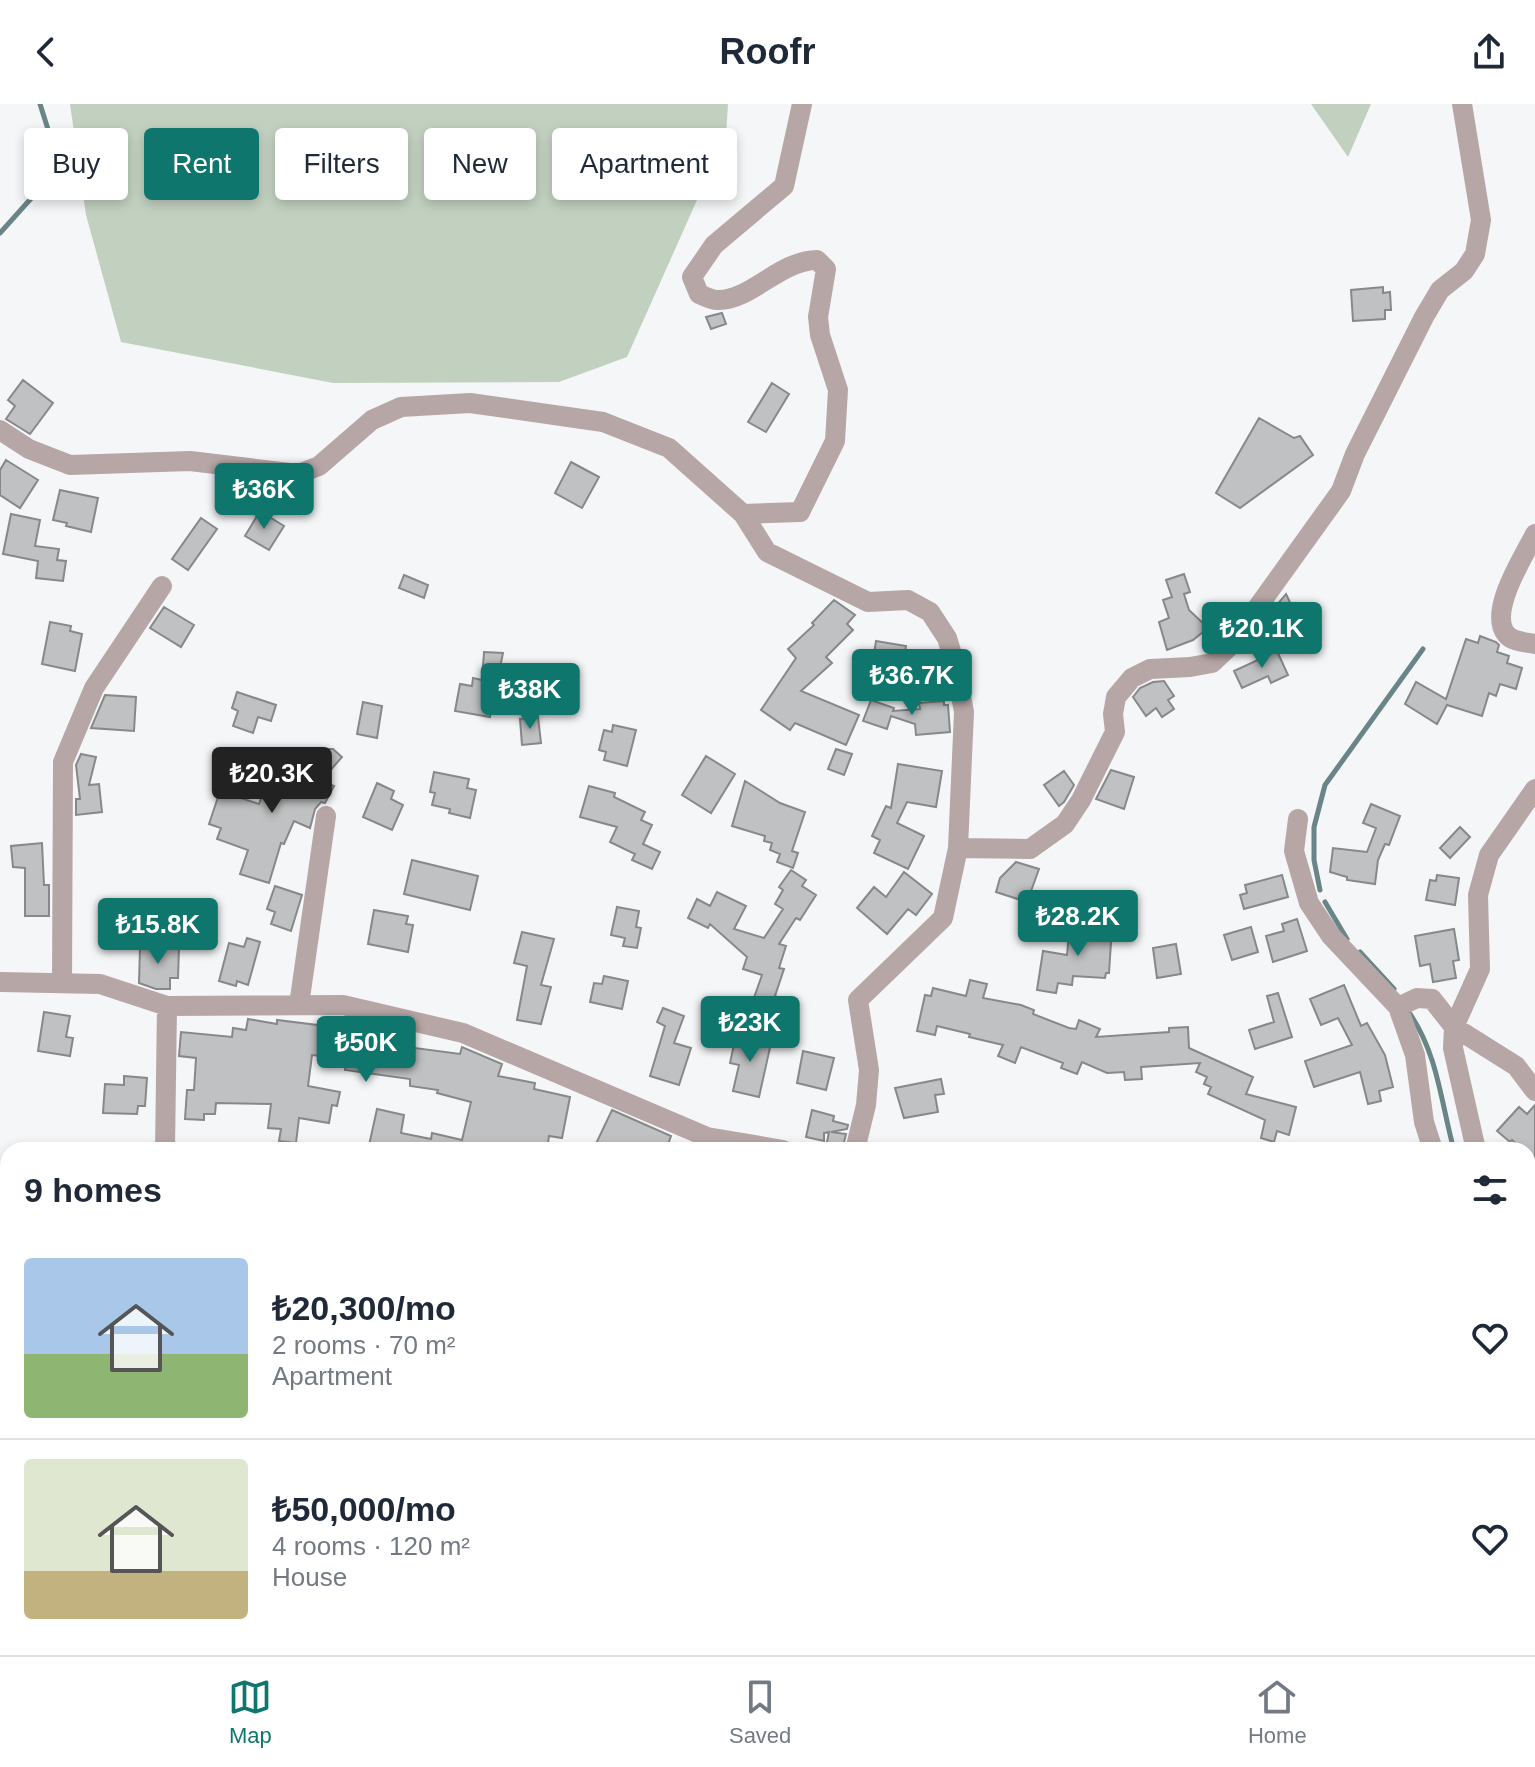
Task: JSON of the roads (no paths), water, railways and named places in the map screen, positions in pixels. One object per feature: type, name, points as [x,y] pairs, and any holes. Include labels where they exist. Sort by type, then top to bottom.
[{"type":"street","points":[[743,514],[800,512],[835,441],[838,390],[820,335],[818,317],[826,269],[817,260],[801,260],[733,298],[716,300],[699,294],[692,277],[714,245],[784,186],[802,104]]},
{"type":"street","points":[[958,848],[1030,849],[1065,824],[1081,800],[1115,732],[1113,714],[1116,697],[1132,678],[1150,669],[1212,663],[1229,647],[1341,491],[1355,454],[1424,317],[1440,290],[1464,271],[1475,254],[1481,220],[1462,104]]},
{"type":"street","points":[[0,430],[29,449],[70,465],[190,461],[298,474],[319,466],[372,420],[401,407],[470,403],[603,422],[669,448],[743,514],[767,552],[868,602],[908,600],[930,612],[947,638],[964,712],[958,848],[943,918],[858,1000],[869,1070],[866,1105],[857,1142]]},
{"type":"street","points":[[1535,534],[1505,594],[1500,617],[1505,633],[1515,640],[1535,644]]},
{"type":"street","points":[[62,983],[63,762],[94,688],[162,586]]},
{"type":"street","points":[[1474,1142],[1453,1048],[1454,1027],[1480,969],[1478,895],[1489,855],[1535,789]]},
{"type":"street","points":[[299,1005],[326,816]]},
{"type":"street","points":[[1298,819],[1294,851],[1309,903],[1331,936],[1403,1004],[1415,1055],[1424,1122],[1430,1142]]},
{"type":"street","points":[[0,982],[100,984],[167,1006],[343,1005],[463,1033],[720,1142]]},
{"type":"street","points":[[1403,1004],[1417,998],[1432,999],[1454,1027],[1516,1066],[1535,1091]]},
{"type":"street","points":[[165,1142],[167,1006]]},
{"type":"waterway","points":[[0,233],[44,184],[52,142],[40,104]]},
{"type":"waterway","points":[[1320,890],[1314,860],[1314,827],[1325,785],[1423,649]]},
{"type":"waterway","points":[[1325,902],[1347,939]]},
{"type":"waterway","points":[[1360,952],[1394,989]]},
{"type":"waterway","points":[[1410,1014],[1433,1063],[1452,1142]]}]
